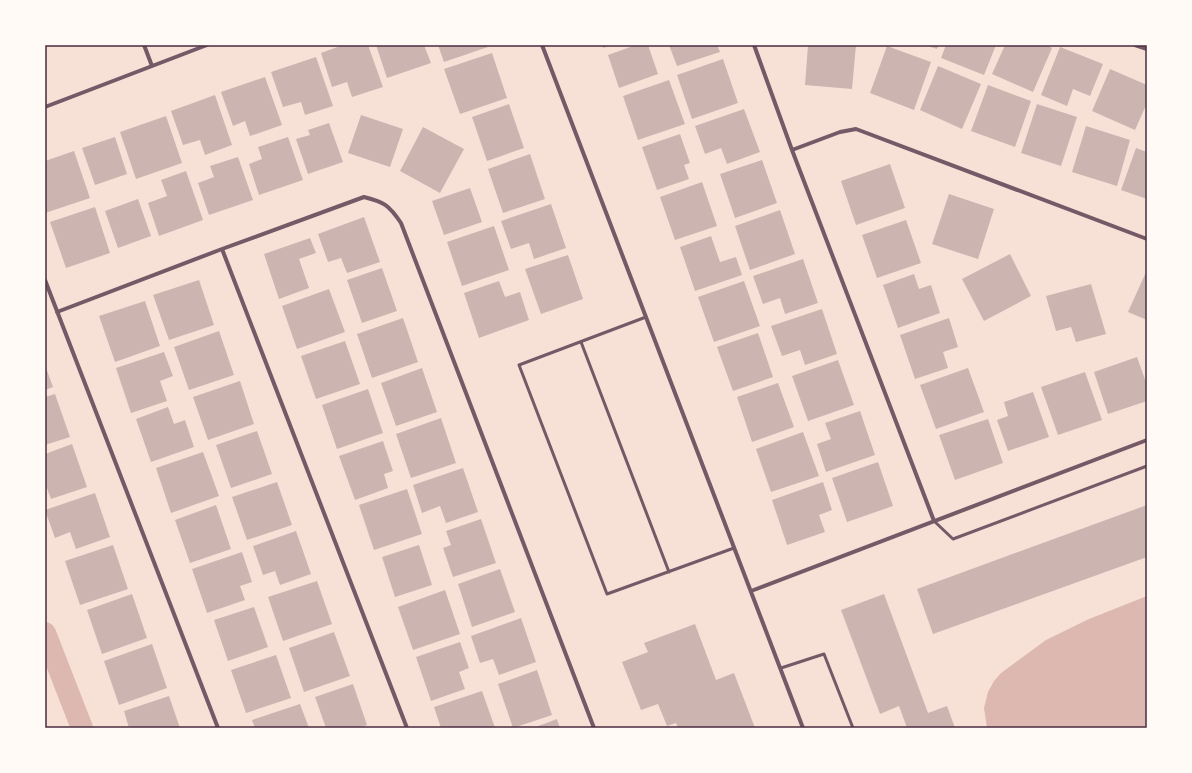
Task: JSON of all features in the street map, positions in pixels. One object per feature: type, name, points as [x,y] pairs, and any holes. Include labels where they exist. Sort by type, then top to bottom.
[{"type":"street","points":[[144,45],[152,66]]},
{"type":"street","points":[[45,107],[207,45]]},
{"type":"street","points":[[542,45],[803,728]]},
{"type":"street","points":[[754,45],[792,150],[934,521]]},
{"type":"street","points":[[1136,45],[1147,49]]},
{"type":"street","points":[[792,150],[840,132],[856,129],[1147,239]]},
{"type":"street","points":[[57,312],[364,197],[379,200],[392,209],[400,222],[594,728]]},
{"type":"street","points":[[222,249],[407,728]]},
{"type":"street","points":[[45,280],[218,728]]},
{"type":"street","points":[[751,591],[1147,440]]},
{"type":"lane","points":[[646,317],[520,365],[607,594],[734,548]]},
{"type":"lane","points":[[581,342],[669,572]]},
{"type":"lane","points":[[934,521],[953,539],[1147,466]]},
{"type":"lane","points":[[781,668],[824,654],[853,728]]},
{"type":"shaded area","points":[[1147,596],[1147,728],[987,728],[984,708],[988,692],[994,681],[1001,673],[1046,640],[1089,619]]},
{"type":"building","points":[[343,45],[368,45],[383,87],[352,97],[347,82],[332,87],[321,53]]},
{"type":"building","points":[[376,45],[424,45],[431,63],[387,78]]},
{"type":"building","points":[[438,45],[487,45],[488,47],[444,62]]},
{"type":"building","points":[[602,45],[612,45],[603,48]]},
{"type":"building","points":[[636,45],[648,45],[658,74],[619,88],[608,55]]},
{"type":"building","points":[[669,45],[717,45],[720,52],[677,66]]},
{"type":"building","points":[[808,45],[856,45],[852,89],[805,85]]},
{"type":"building","points":[[925,45],[939,45],[937,49]]},
{"type":"building","points":[[946,45],[996,45],[984,75],[941,58]]},
{"type":"building","points":[[1005,45],[1046,45],[1052,48],[1033,92],[992,74]]},
{"type":"building","points":[[887,46],[931,62],[914,110],[870,93]]},
{"type":"building","points":[[1060,47],[1103,64],[1090,96],[1073,89],[1067,106],[1041,95]]},
{"type":"building","points":[[492,53],[507,98],[460,114],[444,69]]},
{"type":"building","points":[[316,57],[333,106],[305,115],[301,102],[283,107],[271,72]]},
{"type":"building","points":[[723,59],[738,103],[692,119],[677,75]]},
{"type":"building","points":[[938,66],[981,84],[962,129],[920,110]]},
{"type":"building","points":[[1110,69],[1147,85],[1147,103],[1135,130],[1092,111]]},
{"type":"building","points":[[265,77],[282,125],[250,136],[245,121],[233,126],[221,92]]},
{"type":"building","points":[[669,80],[685,124],[638,140],[623,96]]},
{"type":"building","points":[[988,85],[1031,101],[1015,147],[971,131]]},
{"type":"building","points":[[215,95],[232,145],[205,155],[200,140],[183,145],[171,111]]},
{"type":"building","points":[[509,104],[524,148],[487,161],[472,117]]},
{"type":"building","points":[[1037,104],[1077,117],[1061,166],[1021,153]]},
{"type":"building","points":[[744,109],[760,152],[727,164],[721,148],[705,154],[695,126]]},
{"type":"building","points":[[361,115],[403,129],[390,167],[348,153]]},
{"type":"building","points":[[166,116],[182,163],[136,179],[120,132]]},
{"type":"building","points":[[329,123],[343,162],[308,174],[296,139],[310,135],[308,130]]},
{"type":"building","points":[[1086,126],[1130,140],[1117,186],[1072,172]]},
{"type":"building","points":[[423,127],[464,149],[440,193],[400,171]]},
{"type":"building","points":[[680,134],[690,163],[684,165],[689,179],[657,190],[642,147]]},
{"type":"building","points":[[115,137],[127,174],[95,185],[82,148]]},
{"type":"building","points":[[288,137],[303,180],[259,195],[249,164],[262,159],[258,147]]},
{"type":"building","points":[[1136,148],[1147,152],[1147,199],[1121,190]]},
{"type":"building","points":[[74,151],[90,198],[45,213],[45,161]]},
{"type":"building","points":[[530,154],[545,199],[503,213],[488,169]]},
{"type":"building","points":[[238,157],[253,200],[209,215],[198,183],[214,177],[210,166]]},
{"type":"building","points":[[762,160],[777,203],[735,218],[720,174]]},
{"type":"building","points":[[890,164],[905,208],[856,225],[841,181]]},
{"type":"building","points":[[186,171],[203,220],[159,236],[148,203],[167,196],[161,180]]},
{"type":"building","points":[[702,182],[717,226],[675,240],[660,197]]},
{"type":"building","points":[[470,188],[482,222],[444,235],[432,201]]},
{"type":"building","points":[[949,194],[994,209],[978,259],[932,244]]},
{"type":"building","points":[[138,199],[151,236],[118,248],[105,211]]},
{"type":"building","points":[[551,204],[566,248],[534,259],[529,243],[511,249],[501,221]]},
{"type":"building","points":[[95,207],[110,253],[66,268],[50,222]]},
{"type":"building","points":[[780,210],[795,254],[750,270],[735,226]]},
{"type":"building","points":[[364,217],[380,262],[347,273],[341,258],[328,262],[318,234]]},
{"type":"building","points":[[906,220],[921,263],[877,278],[862,235]]},
{"type":"building","points":[[494,226],[509,270],[462,286],[447,242]]},
{"type":"building","points":[[711,236],[720,262],[736,257],[742,275],[695,291],[680,247]]},
{"type":"building","points":[[310,238],[316,253],[299,259],[309,288],[279,299],[264,254]]},
{"type":"building","points":[[1010,254],[1031,296],[984,321],[962,279]]},
{"type":"building","points":[[568,255],[583,299],[541,314],[525,269]]},
{"type":"building","points":[[803,259],[818,303],[785,314],[780,298],[763,304],[753,276]]},
{"type":"building","points":[[382,268],[397,311],[362,323],[347,280]]},
{"type":"building","points":[[1147,270],[1147,320],[1128,312]]},
{"type":"building","points":[[914,274],[919,289],[931,285],[940,313],[898,328],[883,285]]},
{"type":"building","points":[[199,280],[214,325],[169,340],[153,295]]},
{"type":"building","points":[[499,281],[505,297],[520,292],[529,320],[479,338],[464,293]]},
{"type":"building","points":[[744,281],[760,326],[714,342],[698,297]]},
{"type":"building","points":[[1091,284],[1106,334],[1076,342],[1071,327],[1056,331],[1046,296]]},
{"type":"building","points":[[329,289],[345,332],[297,349],[282,306]]},
{"type":"building","points":[[145,301],[160,346],[115,362],[99,316]]},
{"type":"building","points":[[822,309],[837,354],[805,365],[800,350],[782,356],[771,326]]},
{"type":"building","points":[[403,318],[418,362],[372,378],[357,334]]},
{"type":"building","points":[[949,318],[958,347],[943,352],[948,368],[915,379],[900,335]]},
{"type":"building","points":[[219,331],[234,375],[189,390],[174,347]]},
{"type":"building","points":[[758,333],[773,377],[733,391],[717,347]]},
{"type":"building","points":[[345,341],[360,384],[316,399],[301,356]]},
{"type":"building","points":[[164,352],[173,376],[160,381],[167,401],[131,413],[116,368]]},
{"type":"building","points":[[1137,357],[1147,385],[1147,401],[1108,414],[1094,372]]},
{"type":"building","points":[[838,360],[854,405],[808,421],[792,376]]},
{"type":"building","points":[[45,365],[53,387],[45,390]]},
{"type":"building","points":[[422,368],[437,412],[396,426],[381,383]]},
{"type":"building","points":[[968,368],[984,412],[936,429],[920,385]]},
{"type":"building","points":[[1085,372],[1102,420],[1058,435],[1041,387]]},
{"type":"building","points":[[240,381],[254,424],[208,440],[193,397]]},
{"type":"building","points":[[778,383],[794,427],[752,442],[737,397]]},
{"type":"building","points":[[368,389],[383,433],[337,449],[322,405]]},
{"type":"building","points":[[1033,392],[1049,437],[1008,451],[997,420],[1008,416],[1004,402]]},
{"type":"building","points":[[55,394],[70,437],[45,445],[45,397]]},
{"type":"building","points":[[168,407],[174,424],[185,420],[194,447],[151,462],[136,419]]},
{"type":"building","points":[[860,411],[875,455],[826,472],[817,444],[831,439],[825,423]]},
{"type":"building","points":[[441,418],[456,463],[411,478],[396,434]]},
{"type":"building","points":[[988,419],[1003,463],[955,480],[939,435]]},
{"type":"building","points":[[257,431],[272,474],[231,488],[216,445]]},
{"type":"building","points":[[803,432],[819,476],[771,492],[756,449]]},
{"type":"building","points":[[383,441],[393,471],[384,474],[388,488],[355,500],[339,456]]},
{"type":"building","points":[[72,444],[87,487],[51,499],[45,483],[45,454]]},
{"type":"building","points":[[203,452],[219,496],[171,513],[156,468]]},
{"type":"building","points":[[878,462],[893,506],[847,522],[832,478]]},
{"type":"building","points":[[463,468],[478,512],[446,523],[440,506],[422,513],[413,485]]},
{"type":"building","points":[[277,482],[292,525],[247,540],[232,497]]},
{"type":"building","points":[[823,482],[832,510],[819,515],[825,532],[787,545],[772,500]]},
{"type":"building","points":[[407,489],[422,534],[374,550],[359,505]]},
{"type":"building","points":[[95,493],[110,537],[76,549],[70,532],[55,538],[45,510]]},
{"type":"building","points":[[216,505],[231,549],[190,563],[175,520]]},
{"type":"building","points":[[1147,505],[1147,557],[933,634],[917,589]]},
{"type":"building","points":[[481,519],[496,563],[453,577],[443,548],[451,545],[446,531]]},
{"type":"building","points":[[296,531],[311,574],[280,585],[275,571],[263,575],[253,546]]},
{"type":"building","points":[[113,545],[128,589],[80,605],[65,561]]},
{"type":"building","points":[[419,545],[432,585],[395,597],[382,557]]},
{"type":"building","points":[[242,552],[252,582],[240,586],[245,600],[207,613],[192,569]]},
{"type":"building","points":[[500,569],[515,612],[472,627],[458,584]]},
{"type":"building","points":[[317,581],[332,624],[283,641],[268,597]]},
{"type":"building","points":[[445,590],[460,634],[413,650],[398,607]]},
{"type":"building","points":[[132,594],[147,638],[102,654],[87,610]]},
{"type":"building","points":[[884,594],[928,713],[947,706],[955,728],[907,728],[899,706],[880,714],[841,610]]},
{"type":"building","points":[[254,607],[268,647],[228,661],[214,620]]},
{"type":"building","points":[[521,618],[536,662],[499,675],[493,659],[480,663],[471,636]]},
{"type":"building","points":[[695,624],[716,680],[734,673],[755,728],[678,728],[676,723],[667,726],[658,704],[641,710],[622,662],[648,652],[644,643]]},
{"type":"building","points":[[334,632],[350,676],[304,692],[289,648]]},
{"type":"building","points":[[460,642],[469,668],[459,672],[465,689],[431,701],[416,657]]},
{"type":"building","points":[[152,644],[167,688],[119,705],[104,661]]},
{"type":"building","points":[[276,655],[291,698],[246,713],[231,670]]},
{"type":"building","points":[[537,670],[552,715],[513,728],[498,684]]},
{"type":"building","points":[[353,684],[367,725],[359,728],[326,728],[315,697]]},
{"type":"building","points":[[482,691],[495,728],[441,728],[434,707]]},
{"type":"building","points":[[169,696],[180,728],[129,728],[124,711]]},
{"type":"building","points":[[300,704],[309,728],[255,728],[252,720]]},
{"type":"building","points":[[557,719],[560,728],[533,728]]},
{"type":"waterway","points":[[45,633],[82,728]]}]
